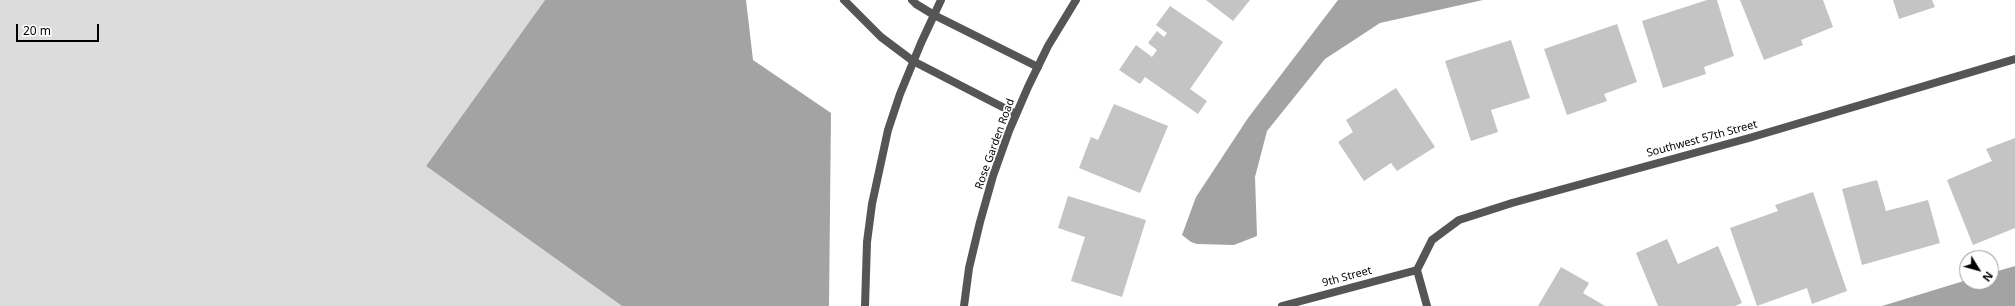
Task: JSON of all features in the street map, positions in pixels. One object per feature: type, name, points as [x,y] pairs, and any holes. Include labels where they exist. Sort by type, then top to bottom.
[{"type":"street","points":[[844,0],[881,36],[913,61],[1016,114]]},
{"type":"street","points":[[912,0],[934,15],[1038,67]]},
{"type":"street","points":[[865,306],[867,242],[872,204],[888,130],[913,61],[941,0]]},
{"type":"street","name":"Rose Garden Road","points":[[964,306],[970,268],[980,222],[993,176],[1016,114],[1038,67],[1076,0]]},
{"type":"street","name":"Southwest 57th Street","points":[[1417,270],[1432,240],[1459,220],[1512,203],[1749,138],[2015,59]]},
{"type":"street","points":[[1417,270],[1427,306]]},
{"type":"street","name":"9th Street","points":[[1282,306],[1417,270]]},
{"type":"shaded area","points":[[0,0],[545,0],[426,166],[622,306],[0,306]]},
{"type":"shaded area","points":[[545,0],[746,0],[753,60],[831,113],[829,306],[622,306],[426,166]]},
{"type":"shaded area","points":[[1338,0],[1483,0],[1380,23],[1325,59],[1267,131],[1255,177],[1257,236],[1234,245],[1197,244],[1191,242],[1182,235],[1196,197],[1248,118]]},
{"type":"shaded area","points":[[2015,266],[2015,306],[1882,306],[1959,282],[1959,290],[1999,290],[1999,271]]},
{"type":"building","points":[[1206,0],[1250,0],[1233,21]]},
{"type":"building","points":[[1707,0],[1717,0],[1734,56],[1704,67],[1706,74],[1663,88],[1642,21]]},
{"type":"building","points":[[1740,0],[1823,0],[1833,27],[1801,40],[1803,45],[1764,60]]},
{"type":"building","points":[[1893,0],[1932,0],[1935,7],[1899,19]]},
{"type":"building","points":[[1170,6],[1223,42],[1190,89],[1207,101],[1198,114],[1145,77],[1140,84],[1119,70],[1136,45],[1152,57],[1157,50],[1148,43],[1157,31],[1164,37],[1167,33],[1156,25]]},
{"type":"building","points":[[1617,24],[1637,82],[1604,94],[1607,101],[1567,115],[1544,49]]},
{"type":"building","points":[[1511,40],[1530,98],[1491,110],[1498,132],[1471,141],[1445,61]]},
{"type":"building","points":[[1396,88],[1435,147],[1397,171],[1391,163],[1364,181],[1338,142],[1353,132],[1346,120]]},
{"type":"building","points":[[1114,104],[1168,126],[1140,193],[1079,168],[1091,137],[1098,140]]},
{"type":"building","points":[[2015,138],[2015,228],[1973,245],[1947,180],[1992,161],[1986,149]]},
{"type":"building","points":[[1877,180],[1886,211],[1928,200],[1940,243],[1862,265],[1842,189]]},
{"type":"building","points":[[1813,192],[1847,291],[1812,304],[1807,288],[1757,306],[1730,228],[1778,211],[1775,205]]},
{"type":"building","points":[[1068,196],[1146,220],[1122,297],[1071,281],[1085,237],[1058,228]]},
{"type":"building","points":[[1667,239],[1678,264],[1718,246],[1742,303],[1735,306],[1658,306],[1636,253]]},
{"type":"building","points":[[1561,267],[1589,283],[1583,293],[1605,306],[1538,306]]}]
